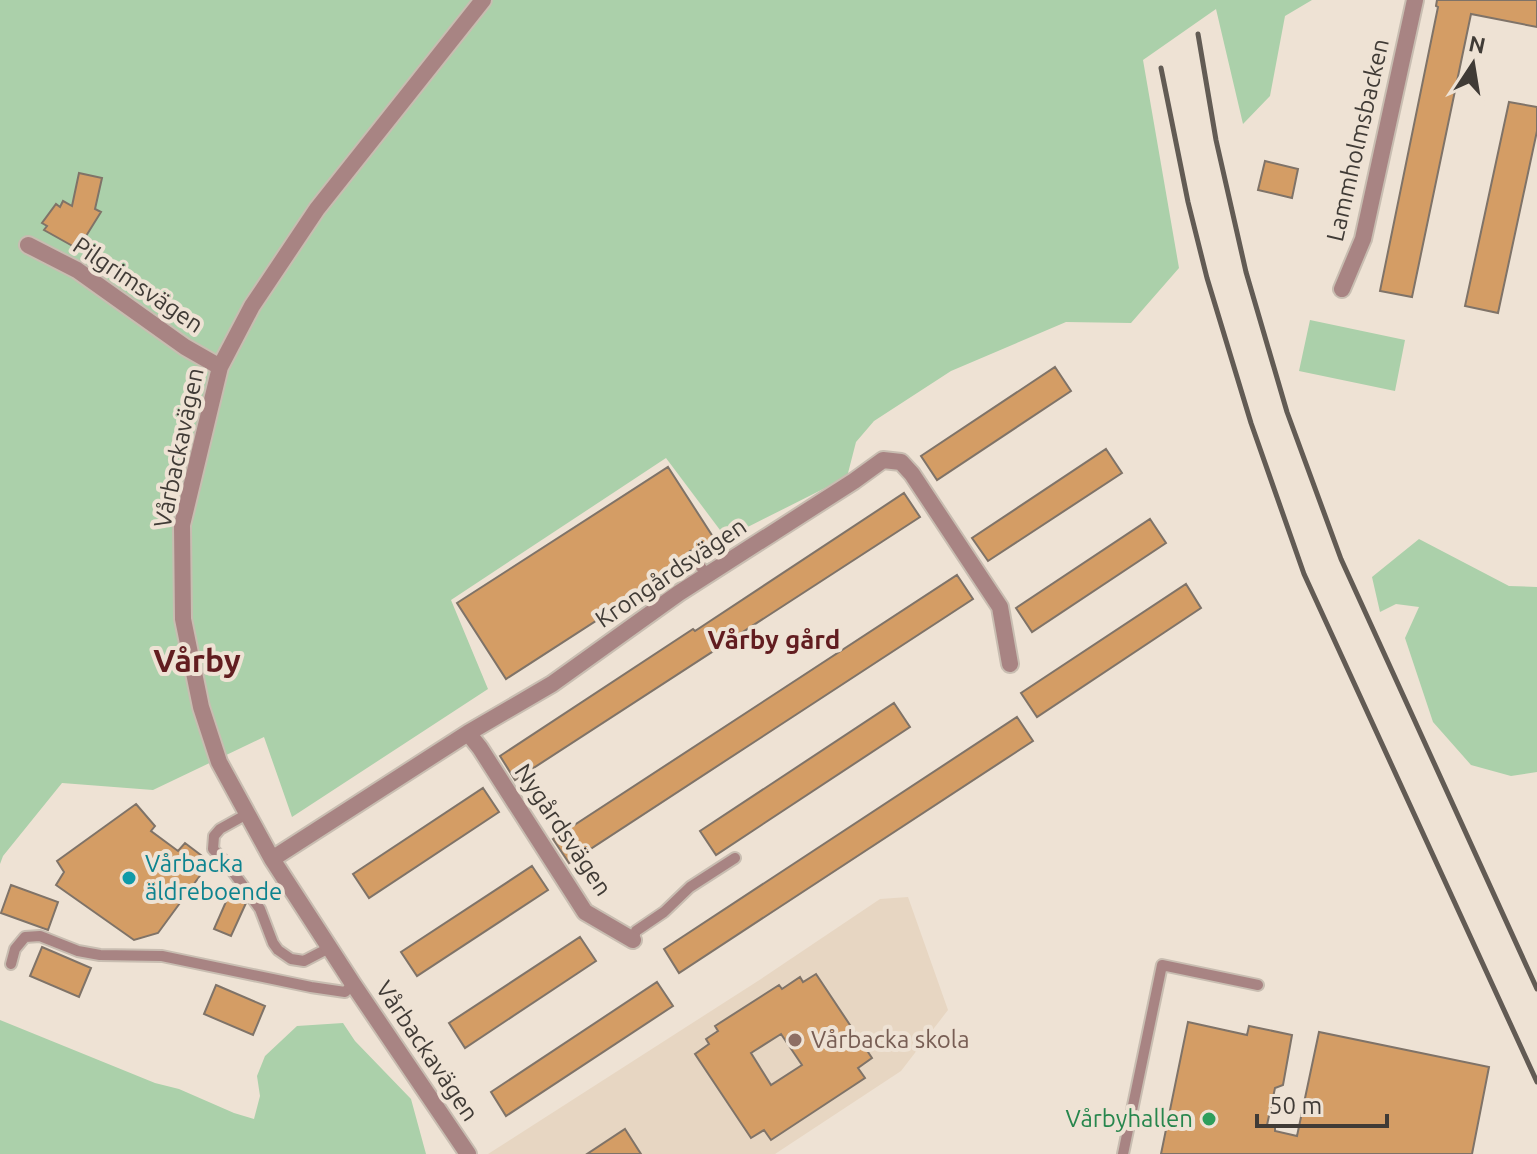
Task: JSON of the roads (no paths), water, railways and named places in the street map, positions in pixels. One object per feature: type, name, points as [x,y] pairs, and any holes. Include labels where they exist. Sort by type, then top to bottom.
[{"type":"street","name":"Vårbackavägen","points":[[468,1154],[272,859],[219,762],[201,707],[183,619],[182,525],[220,367],[252,306],[317,209],[483,0]]},
{"type":"street","name":"Lammholmsbacken","points":[[1342,289],[1363,239],[1415,0]]},
{"type":"street","name":"Pilgrimsvägen","points":[[28,245],[77,270],[185,347],[220,367]]},
{"type":"street","name":"Krongårdsvägen","points":[[272,859],[468,733],[552,684],[707,575],[883,460],[901,462],[912,474],[1000,607],[1010,664]]},
{"type":"street","name":"Nygårdsvägen","points":[[468,733],[585,912],[633,940]]},
{"type":"lane","points":[[694,558],[707,575]]},
{"type":"lane","points":[[247,814],[220,829],[214,836],[213,849],[260,909],[278,950],[291,959],[304,961],[329,948]]},
{"type":"lane","points":[[633,940],[636,931],[664,912],[690,887],[735,858]]},
{"type":"lane","points":[[11,964],[15,949],[25,937],[40,936],[78,951],[100,955],[162,956],[345,992],[353,984]]},
{"type":"lane","points":[[1123,1154],[1162,965],[1258,985]]},
{"type":"railway","points":[[1198,34],[1216,140],[1246,272],[1287,412],[1341,559],[1537,989]]},
{"type":"railway","points":[[1161,68],[1207,278],[1251,423],[1304,574],[1537,1082]]},
{"type":"place","name":"Vårbacka äldreboende","points":[[129,878]]},
{"type":"place","name":"Vårbacka skola","points":[[795,1040]]},
{"type":"place","name":"Vårbyhallen","points":[[1209,1119]]},
{"type":"district","name":"Vårby gård","points":[[774,640]]},
{"type":"district","name":"Vårby","points":[[197,661]]}]
